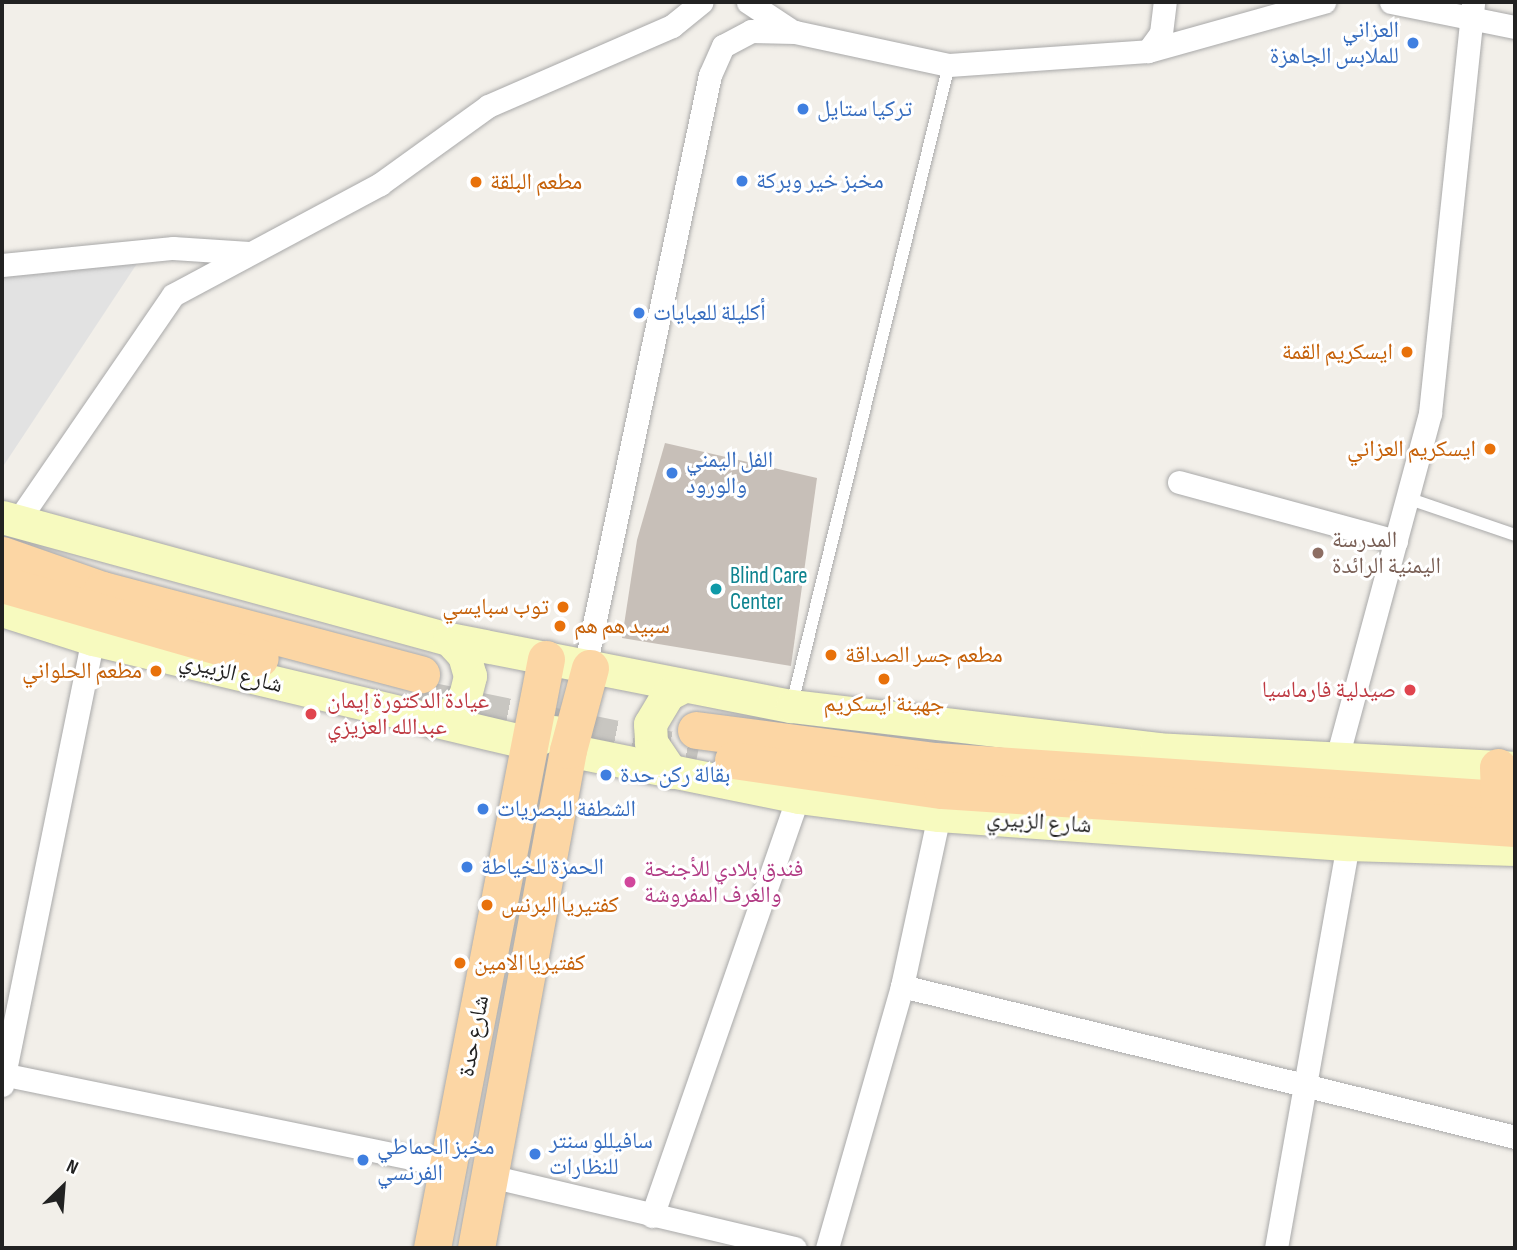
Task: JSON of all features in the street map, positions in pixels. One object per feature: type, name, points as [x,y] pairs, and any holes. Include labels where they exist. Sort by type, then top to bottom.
[{"type":"main road","points":[[9,519],[449,639],[684,686],[792,706],[1156,749],[1337,758],[1509,811]]},
{"type":"main road","name":"شارع الزبيري","points":[[2,555],[423,698],[529,743]]},
{"type":"main road","name":"شارع الزبيري","points":[[2,584],[97,616],[423,698]]},
{"type":"main road","name":"شارع الزبيري","points":[[2,610],[93,639],[423,698]]},
{"type":"main road","points":[[423,698],[452,713],[467,686],[464,655],[449,639]]},
{"type":"main road","name":"شارع حدة","points":[[432,1248],[546,659]]},
{"type":"main road","points":[[529,743],[557,729],[588,667]]},
{"type":"main road","name":"شارع حدة","points":[[476,1248],[568,750],[588,667]]},
{"type":"main road","points":[[684,686],[668,694],[650,724],[650,742],[688,752]]},
{"type":"main road","name":"شارع الزبيري","points":[[568,750],[935,761],[1509,811]]},
{"type":"main road","name":"شارع الزبيري","points":[[688,752],[798,797],[939,815],[1348,844],[1509,811]]},
{"type":"street","points":[[9,519],[173,295],[380,184],[488,106],[672,26],[702,2]]},
{"type":"street","points":[[748,2],[795,32]]},
{"type":"street","points":[[1147,51],[1161,33],[1165,2]]},
{"type":"street","points":[[588,667],[710,75],[723,46],[751,31],[795,32],[949,65],[1147,51],[1324,2]]},
{"type":"street","points":[[1391,2],[1472,9],[1515,27]]},
{"type":"street","points":[[1337,758],[1430,413],[1472,9]]},
{"type":"street","points":[[2,265],[173,247],[249,253]]},
{"type":"street","points":[[1179,482],[1396,541]]},
{"type":"street","points":[[93,639],[3,1078],[449,1166]]},
{"type":"street","points":[[652,1216],[798,797]]},
{"type":"street","points":[[827,1248],[902,986],[939,815]]},
{"type":"street","points":[[1276,1248],[1348,844]]},
{"type":"street","points":[[902,986],[1305,1083],[1515,1137]]},
{"type":"street","points":[[490,1176],[795,1248]]},
{"type":"lane","points":[[792,706],[949,65]]},
{"type":"lane","points":[[1407,498],[1515,536]]},
{"type":"shaded area","points":[[2,256],[140,259],[2,468]]},
{"type":"building","name":"Blind Care Center","points":[[665,443],[817,478],[791,666],[622,638],[637,540]]},
{"type":"tunnel","points":[[417,698],[697,755]]},
{"type":"place","name":"العزاني للملابس الجاهزة","points":[[1413,43]]},
{"type":"place","name":"تركيا ستايل","points":[[803,109]]},
{"type":"place","name":"مخبز خير وبركة","points":[[742,181]]},
{"type":"place","name":"مطعم البلقة","points":[[476,182]]},
{"type":"place","name":"أكليلة للعبايات","points":[[639,313]]},
{"type":"place","name":"ايسكريم القمة","points":[[1407,352]]},
{"type":"place","name":"ايسكريم العزاني","points":[[1490,449]]},
{"type":"place","name":"الفل اليمني والورود","points":[[672,473]]},
{"type":"place","name":"المدرسة اليمنية الرائدة","points":[[1318,553]]},
{"type":"place","name":"Blind Care Center","points":[[716,589]]},
{"type":"place","name":"توب سبايسي","points":[[563,607]]},
{"type":"place","name":"سبيد هم هم","points":[[560,626]]},
{"type":"place","name":"مطعم جسر الصداقة","points":[[831,655]]},
{"type":"place","name":"مطعم الحلواني","points":[[156,671]]},
{"type":"place","name":"جهينة ايسكريم","points":[[884,679]]},
{"type":"place","name":"صيدلية فارماسيا","points":[[1410,690]]},
{"type":"place","name":"عيادة الدكتورة إيمان عبدالله العزيزي","points":[[311,714]]},
{"type":"place","name":"بقالة ركن حدة","points":[[606,775]]},
{"type":"place","name":"الشطفة للبصريات","points":[[483,809]]},
{"type":"place","name":"الحمزة للخياطة","points":[[467,867]]},
{"type":"place","name":"فندق بلادي للأجنحة والغرف المفروشة","points":[[630,882]]},
{"type":"place","name":"كفتيريا البرنس","points":[[487,905]]},
{"type":"place","name":"كفتيريا الامين","points":[[460,963]]},
{"type":"place","name":"سافيللو سنتر للنظارات","points":[[535,1154]]},
{"type":"place","name":"مخبز الحماطي الفرنسي","points":[[363,1160]]}]
